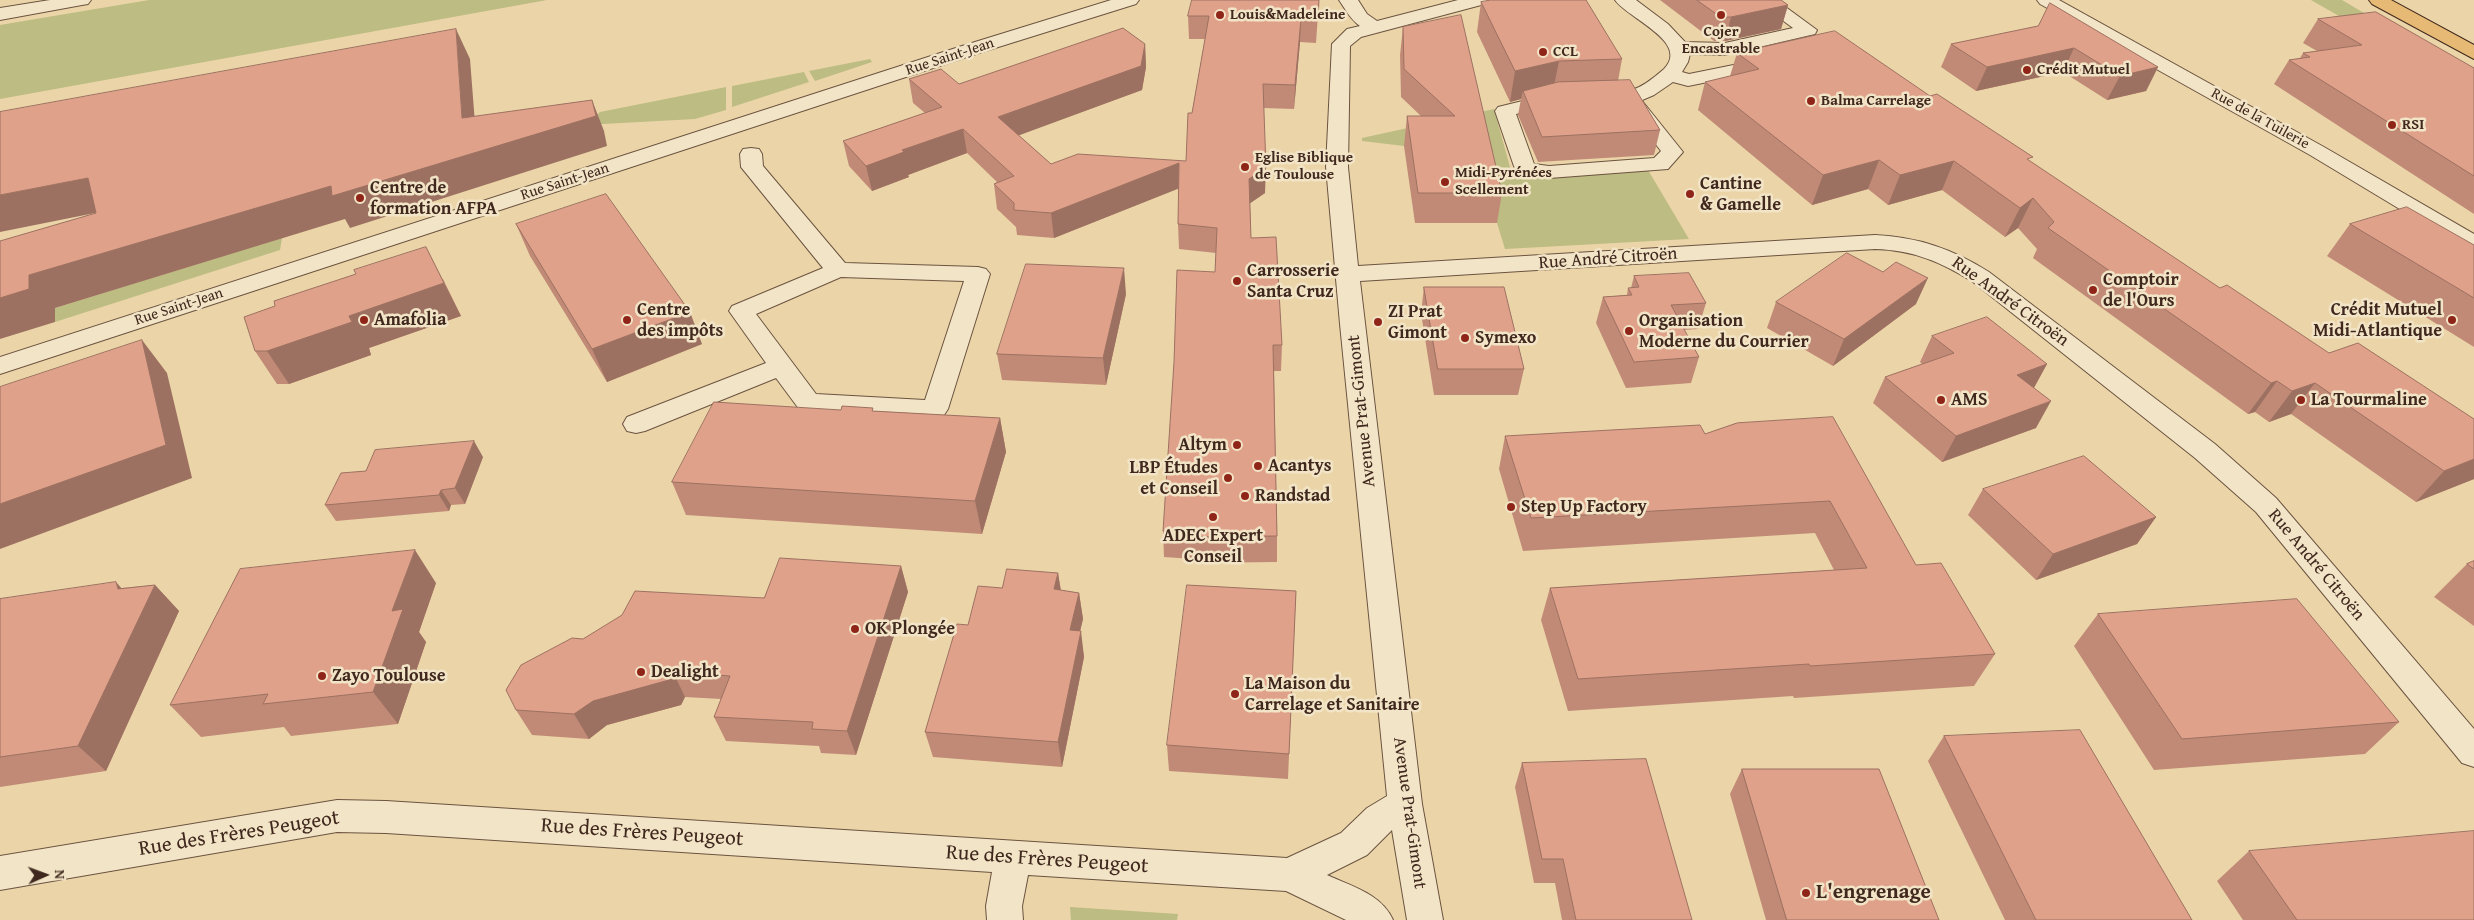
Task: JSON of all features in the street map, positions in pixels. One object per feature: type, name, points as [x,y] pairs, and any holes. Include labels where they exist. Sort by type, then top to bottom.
[{"type":"main road","points":[[2378,0],[2474,53]]},
{"type":"street","points":[[0,14],[82,0]]},
{"type":"street","name":"Rue Saint-Jean","points":[[0,366],[969,50],[1130,0]]},
{"type":"street","points":[[1348,0],[1356,8],[1358,16],[1373,27]]},
{"type":"street","name":"Avenue Prat-Gimont","points":[[1424,920],[1405,804],[1337,166],[1340,54],[1341,44],[1354,33],[1479,0]]},
{"type":"street","points":[[1624,0],[1671,38],[1680,48],[1682,58],[1678,67],[1670,74],[1633,96],[1553,99],[1505,111],[1525,170],[1549,172],[1660,164],[1672,152],[1638,109],[1633,96]]},
{"type":"street","points":[[1680,48],[1725,49],[1808,30],[1764,0]]},
{"type":"street","name":"Rue de la Tuilerie","points":[[2046,0],[2318,151],[2473,244]]},
{"type":"street","points":[[1670,74],[1688,80],[1786,60]]},
{"type":"street","points":[[751,154],[752,167],[838,270]]},
{"type":"street","name":"Rue André Citroën","points":[[1348,274],[1481,268],[1875,242],[1908,243],[1941,253],[1981,276],[2206,451],[2266,505],[2474,754]]},
{"type":"street","points":[[838,270],[978,274],[935,409],[808,403],[741,311],[838,270]]},
{"type":"street","points":[[636,424],[782,366]]},
{"type":"street","name":"Rue des Frères Peugeot","points":[[1289,875],[1354,844],[1379,818],[1405,804]]},
{"type":"street","name":"Rue des Frères Peugeot","points":[[0,873],[337,816],[386,817],[1289,875],[1359,908],[1375,920]]},
{"type":"street","points":[[1005,920],[1004,906],[1013,858]]},
{"type":"shaded area","points":[[149,0],[547,0],[0,99],[0,25]]},
{"type":"shaded area","points":[[2311,0],[2342,0],[2376,20],[2351,23]]},
{"type":"shaded area","points":[[870,59],[872,62],[815,81],[809,71]]},
{"type":"shaded area","points":[[804,72],[809,82],[732,107],[732,86]]},
{"type":"shaded area","points":[[726,87],[726,110],[695,119],[585,125],[600,112]]},
{"type":"shaded area","points":[[1494,109],[1513,178],[1648,170],[1689,239],[1505,249],[1497,223],[1404,146],[1362,141],[1362,138]]},
{"type":"shaded area","points":[[282,238],[280,250],[55,322],[55,308]]},
{"type":"shaded area","points":[[1070,907],[1178,914],[1177,920],[1071,920]]},
{"type":"building","points":[[1192,0],[1319,0],[1318,19],[1301,19],[1295,85],[1263,84],[1266,168],[1249,179],[1251,238],[1276,237],[1282,345],[1273,345],[1277,536],[1192,537],[1193,533],[1163,531],[1174,362],[1177,270],[1215,272],[1217,228],[1178,224],[1179,163],[1051,213],[1014,210],[1014,203],[994,184],[1014,176],[963,129],[902,150],[904,152],[866,166],[843,141],[942,107],[909,79],[941,69],[959,84],[1123,28],[1145,44],[1141,66],[998,117],[1051,164],[1078,154],[1186,161],[1188,113],[1192,113],[1209,16],[1188,16]]},
{"type":"building","points":[[1491,0],[1586,0],[1622,59],[1559,61],[1515,71],[1481,2]]},
{"type":"building","points":[[1697,0],[1781,0],[1788,5],[1731,17],[1721,17]]},
{"type":"building","points":[[2050,3],[2158,67],[2120,76],[2074,48],[1987,67],[1951,44],[2038,26]]},
{"type":"building","points":[[2376,12],[2474,68],[2474,176],[2289,60],[2310,57],[2303,53],[2362,45],[2318,19]]},
{"type":"building","points":[[1461,15],[1502,193],[1418,193],[1407,116],[1455,116],[1404,69],[1403,27]]},
{"type":"building","points":[[456,29],[462,118],[592,100],[596,116],[332,196],[331,186],[29,275],[29,289],[0,298],[0,241],[96,213],[88,178],[0,195],[0,112]]},
{"type":"building","points":[[1835,31],[1930,96],[1937,94],[2033,157],[2027,159],[2220,288],[2227,285],[2329,353],[2358,343],[2474,419],[2474,459],[2444,471],[2315,383],[2292,391],[2277,381],[2271,383],[2048,228],[2054,222],[2033,198],[2020,208],[1954,161],[1900,175],[1879,160],[1823,175],[1705,82],[1759,69],[1737,53]]},
{"type":"building","points":[[1630,80],[1660,130],[1542,137],[1523,91],[1558,82]]},
{"type":"building","name":"Centre des impôts","points":[[606,194],[690,312],[592,349],[516,224]]},
{"type":"building","points":[[2407,207],[2474,245],[2474,298],[2350,224]]},
{"type":"building","points":[[426,247],[444,283],[349,316],[352,322],[267,351],[255,351],[244,317],[275,306],[274,301],[356,274],[354,270]]},
{"type":"building","points":[[1847,253],[1883,272],[1896,262],[1928,278],[1844,339],[1776,302]]},
{"type":"building","points":[[1026,264],[1124,268],[1103,358],[997,354]]},
{"type":"building","points":[[1689,273],[1706,303],[1671,305],[1699,357],[1634,362],[1603,297],[1632,295],[1628,288],[1639,287],[1634,276]]},
{"type":"building","points":[[1424,287],[1504,287],[1524,369],[1438,369]]},
{"type":"building","points":[[1987,317],[2047,364],[2017,375],[2051,401],[1956,436],[1885,377],[1954,353],[1932,336]]},
{"type":"building","points":[[142,340],[166,445],[0,504],[0,387]]},
{"type":"building","points":[[714,402],[841,410],[842,406],[873,408],[872,411],[1000,418],[975,501],[672,482]]},
{"type":"building","points":[[1833,417],[1916,565],[1941,563],[1995,654],[1578,679],[1550,588],[1867,568],[1830,501],[1531,518],[1505,436],[1700,425],[1705,434],[1737,423]]},
{"type":"building","points":[[474,441],[455,488],[441,490],[439,495],[325,505],[341,473],[366,471],[375,450]]},
{"type":"building","points":[[2084,456],[2156,517],[2053,554],[1983,489]]},
{"type":"building","points":[[415,550],[392,611],[403,609],[373,692],[263,704],[268,694],[170,705],[240,569]]},
{"type":"building","points":[[780,558],[901,566],[847,731],[812,729],[813,722],[714,717],[730,676],[673,672],[669,680],[593,701],[574,714],[516,710],[506,690],[521,665],[572,638],[583,639],[622,615],[635,591],[764,598]]},
{"type":"building","points":[[2474,561],[2474,569],[2467,564]]},
{"type":"building","points":[[1007,569],[1058,573],[1054,589],[1079,593],[1070,630],[1081,631],[1058,742],[925,732],[957,624],[968,625],[978,586],[1002,588]]},
{"type":"building","points":[[116,582],[118,589],[155,585],[78,746],[0,757],[0,599]]},
{"type":"building","name":"La Maison du Carrelage et Sanitaire","points":[[1187,585],[1296,591],[1289,754],[1167,745]]},
{"type":"building","points":[[2297,599],[2399,722],[2182,739],[2098,614]]},
{"type":"building","points":[[2080,730],[2192,920],[2036,920],[1944,736]]},
{"type":"building","points":[[1646,759],[1692,920],[1576,920],[1563,859],[1542,859],[1522,763]]},
{"type":"building","points":[[1742,769],[1879,769],[1939,920],[1787,920]]},
{"type":"building","points":[[2474,831],[2474,920],[2297,920],[2249,851]]},
{"type":"place","name":"Louis&Madeleine","points":[[1220,15]]},
{"type":"place","name":"Cojer Encastrable","points":[[1721,15]]},
{"type":"place","name":"CCL","points":[[1543,52]]},
{"type":"place","name":"Crédit Mutuel","points":[[2027,70]]},
{"type":"place","name":"Balma Carrelage","points":[[1811,101]]},
{"type":"place","name":"RSI","points":[[2392,125]]},
{"type":"place","name":"Eglise Biblique de Toulouse","points":[[1245,167]]},
{"type":"place","name":"Midi-Pyrénées Scellement","points":[[1445,182]]},
{"type":"place","name":"Cantine & Gamelle","points":[[1690,194]]},
{"type":"place","name":"Centre de formation AFPA","points":[[360,198]]},
{"type":"place","name":"Carrosserie Santa Cruz","points":[[1237,281]]},
{"type":"place","name":"Comptoir de l'Ours","points":[[2093,290]]},
{"type":"place","name":"Amafolia","points":[[364,320]]},
{"type":"place","name":"Centre des impôts","points":[[627,320]]},
{"type":"place","name":"Crédit Mutuel Midi-Atlantique","points":[[2452,320]]},
{"type":"place","name":"ZI Prat Gimont","points":[[1378,322]]},
{"type":"place","name":"Organisation Moderne du Courrier","points":[[1629,331]]},
{"type":"place","name":"Symexo","points":[[1465,338]]},
{"type":"place","name":"AMS","points":[[1941,400]]},
{"type":"place","name":"La Tourmaline","points":[[2301,400]]},
{"type":"place","name":"Altym","points":[[1237,445]]},
{"type":"place","name":"Acantys","points":[[1258,466]]},
{"type":"place","name":"LBP Études et Conseil","points":[[1228,478]]},
{"type":"place","name":"Randstad","points":[[1245,496]]},
{"type":"place","name":"Step Up Factory","points":[[1511,507]]},
{"type":"place","name":"ADEC Expert Conseil","points":[[1213,517]]},
{"type":"place","name":"OK Plongée","points":[[855,629]]},
{"type":"place","name":"Dealight","points":[[641,672]]},
{"type":"place","name":"Zayo Toulouse","points":[[322,676]]},
{"type":"place","name":"La Maison du Carrelage et Sanitaire","points":[[1235,694]]},
{"type":"place","name":"L'engrenage","points":[[1806,893]]}]
